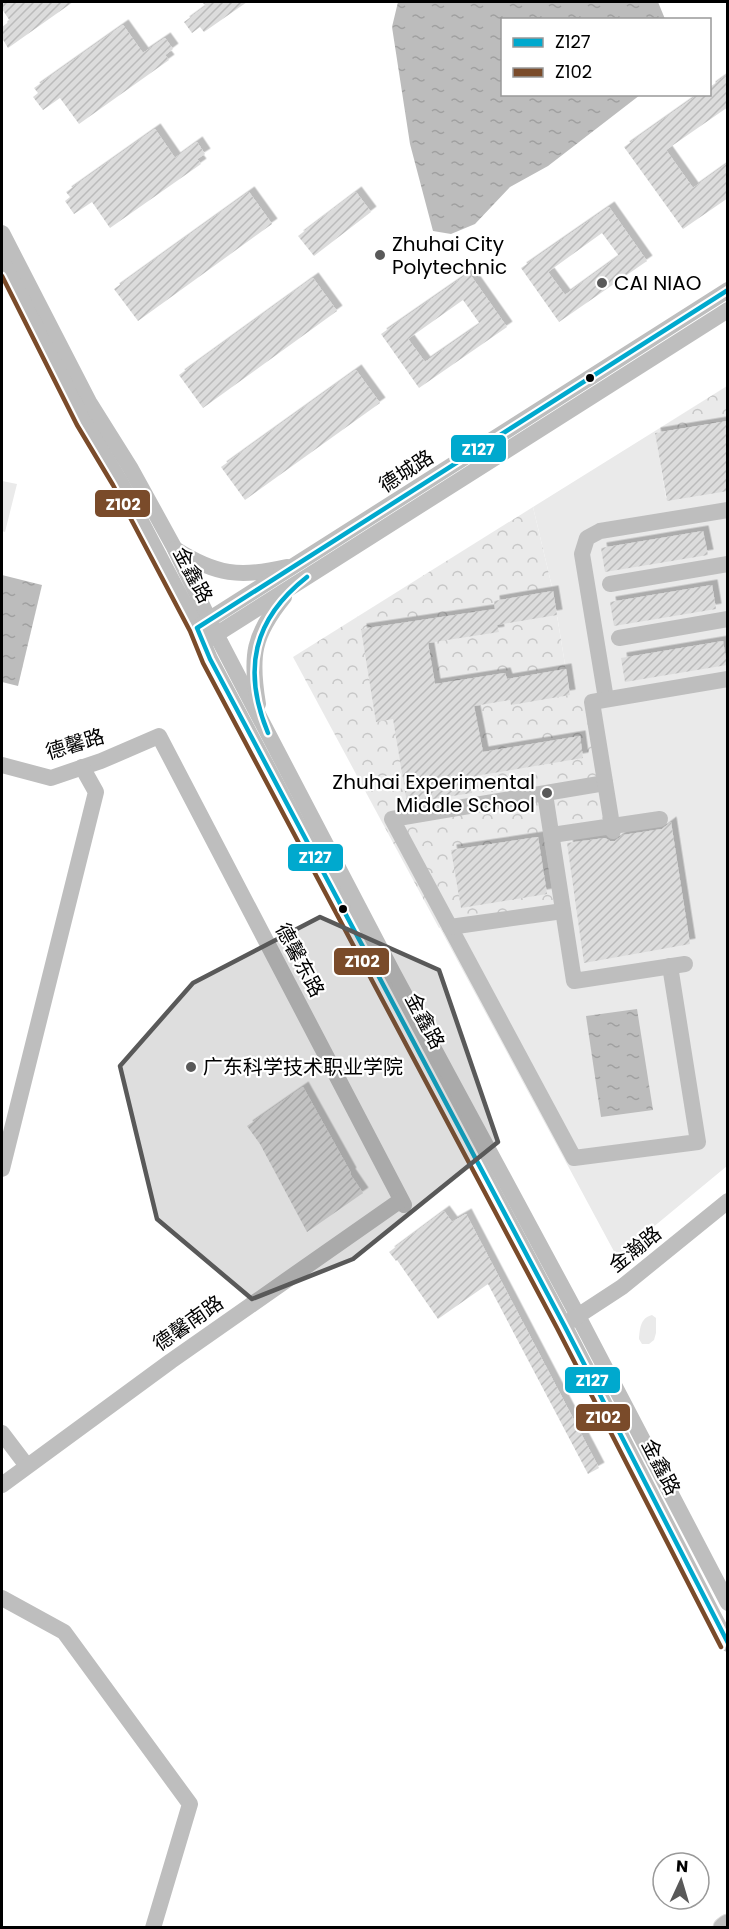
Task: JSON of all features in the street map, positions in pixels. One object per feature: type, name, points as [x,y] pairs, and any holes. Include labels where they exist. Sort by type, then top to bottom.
[{"type":"street","name":"金鑫路","points":[[2,232],[89,402],[131,469],[175,549],[206,631],[352,929],[728,1604]]},
{"type":"street","name":"金鑫路","points":[[2,260],[84,422],[206,631],[260,718],[571,1320],[728,1644]]},
{"type":"street","name":"德城路","points":[[206,631],[299,564],[728,290]]},
{"type":"street","name":"德城路","points":[[206,631],[294,585],[728,310]]},
{"type":"street","points":[[606,699],[582,554],[587,538],[600,531],[727,515]]},
{"type":"street","points":[[175,549],[190,558],[227,573],[248,575],[299,564]]},
{"type":"street","points":[[610,584],[728,564]]},
{"type":"street","points":[[260,718],[254,682],[255,647],[271,613],[294,585]]},
{"type":"street","points":[[619,638],[728,620]]},
{"type":"street","points":[[613,829],[592,702],[728,679]]},
{"type":"street","name":"德馨路","points":[[2,765],[51,778],[159,736]]},
{"type":"street","name":"德馨东路","points":[[159,736],[402,1202]]},
{"type":"street","points":[[2,1169],[96,792],[82,767]]},
{"type":"street","points":[[545,794],[574,981],[678,965],[698,1142],[574,1158],[392,819],[605,783]]},
{"type":"street","points":[[552,835],[613,829],[660,819]]},
{"type":"street","points":[[450,927],[563,911]]},
{"type":"street","name":"金瀚路","points":[[571,1320],[622,1287],[728,1201]]},
{"type":"street","name":"德馨南路","points":[[2,1485],[171,1361],[402,1202]]},
{"type":"street","points":[[2,1433],[27,1466]]},
{"type":"street","points":[[2,1598],[64,1632],[190,1804],[153,1928]]},
{"type":"highlighted area","points":[[320,917],[439,970],[498,1142],[353,1259],[252,1299],[157,1219],[120,1066],[193,983]]},
{"type":"green space","points":[[727,386],[727,421],[655,433],[655,431]]},
{"type":"green space","name":"Zhuhai Experimental Middle School","points":[[655,431],[666,498],[727,490],[727,1166],[617,1257],[440,928],[563,911],[552,835],[570,695],[553,591],[533,507]]},
{"type":"green space","points":[[2,481],[17,484],[5,532],[2,531]]},
{"type":"green space","points":[[533,507],[553,591],[570,695],[592,702],[612,826],[552,835],[563,911],[439,928],[293,657]]},
{"type":"green space","points":[[652,1315],[656,1318],[654,1340],[649,1344],[642,1344],[639,1339],[641,1324]]},
{"type":"water","points":[[398,2],[658,2],[665,18],[501,18],[501,96],[639,96],[548,166],[510,187],[475,224],[451,234],[433,231],[410,144],[392,27]]},
{"type":"water","points":[[2,575],[42,585],[18,686],[2,682]]},
{"type":"water","points":[[637,1009],[653,1110],[601,1117],[586,1016]]},
{"type":"building","points":[[2,2],[73,2],[8,48],[2,38],[2,27],[10,21],[2,9]]},
{"type":"building","points":[[202,2],[247,2],[204,32],[200,27],[192,33],[184,22],[206,6]]},
{"type":"building","points":[[123,25],[143,53],[165,38],[173,49],[165,55],[169,60],[79,124],[60,98],[43,110],[33,97],[38,93],[34,88]]},
{"type":"building","points":[[728,74],[728,107],[666,150],[693,188],[728,163],[728,198],[683,229],[624,147],[696,96],[711,96],[711,86]]},
{"type":"building","points":[[155,129],[175,158],[197,142],[205,154],[197,159],[201,164],[110,228],[92,202],[74,214],[65,201],[70,197],[66,192]]},
{"type":"building","points":[[249,192],[272,224],[138,321],[114,289]]},
{"type":"building","points":[[356,192],[371,212],[314,256],[298,236]]},
{"type":"building","points":[[609,207],[647,261],[559,322],[521,268]],"holes":[[[602,233],[619,256],[565,295],[548,272]]]},
{"type":"building","points":[[469,273],[507,327],[419,388],[381,334]],"holes":[[[463,300],[480,324],[425,362],[408,339]]]},
{"type":"building","points":[[313,278],[337,311],[203,408],[179,375]]},
{"type":"building","points":[[356,370],[380,403],[245,500],[221,467]]},
{"type":"building","points":[[728,421],[728,491],[667,501],[655,433]]},
{"type":"building","points":[[703,531],[708,555],[605,572],[601,548]]},
{"type":"building","points":[[712,585],[716,609],[614,626],[610,602]]},
{"type":"building","points":[[553,591],[557,615],[497,625],[499,632],[428,643],[435,684],[505,673],[507,679],[566,669],[570,695],[511,705],[510,700],[474,706],[483,752],[580,736],[583,758],[469,777],[472,793],[407,803],[393,719],[376,722],[361,629],[495,609],[494,601]]},
{"type":"building","points":[[723,641],[727,665],[625,682],[621,658]]},
{"type":"building","points":[[671,822],[690,944],[584,963],[567,843],[605,838],[615,841],[623,835],[662,829]]},
{"type":"building","points":[[538,837],[547,894],[461,908],[451,850]]},
{"type":"building","points":[[303,1087],[350,1174],[363,1193],[307,1232],[260,1144],[247,1126]]},
{"type":"building","points":[[444,1211],[452,1222],[466,1214],[599,1468],[588,1474],[488,1284],[438,1319],[389,1252]]},
{"type":"transit line","name":"Z102","points":[[2,276],[77,425],[113,485],[190,631],[203,663],[557,1328],[721,1647]]},
{"type":"transit line","name":"Z127","points":[[728,290],[197,628],[210,659],[564,1325],[728,1643]]},
{"type":"transit line","name":"Z127","points":[[268,733],[260,710],[256,688],[255,667],[258,647],[264,628],[274,610],[307,577]]},
{"type":"place","name":"Zhuhai City Polytechnic","points":[[380,255]]},
{"type":"place","name":"CAI NIAO","points":[[602,283]]},
{"type":"place","name":"Zhuhai Experimental Middle School","points":[[547,793]]},
{"type":"place","name":"广东科学技术职业学院","points":[[191,1067]]}]
